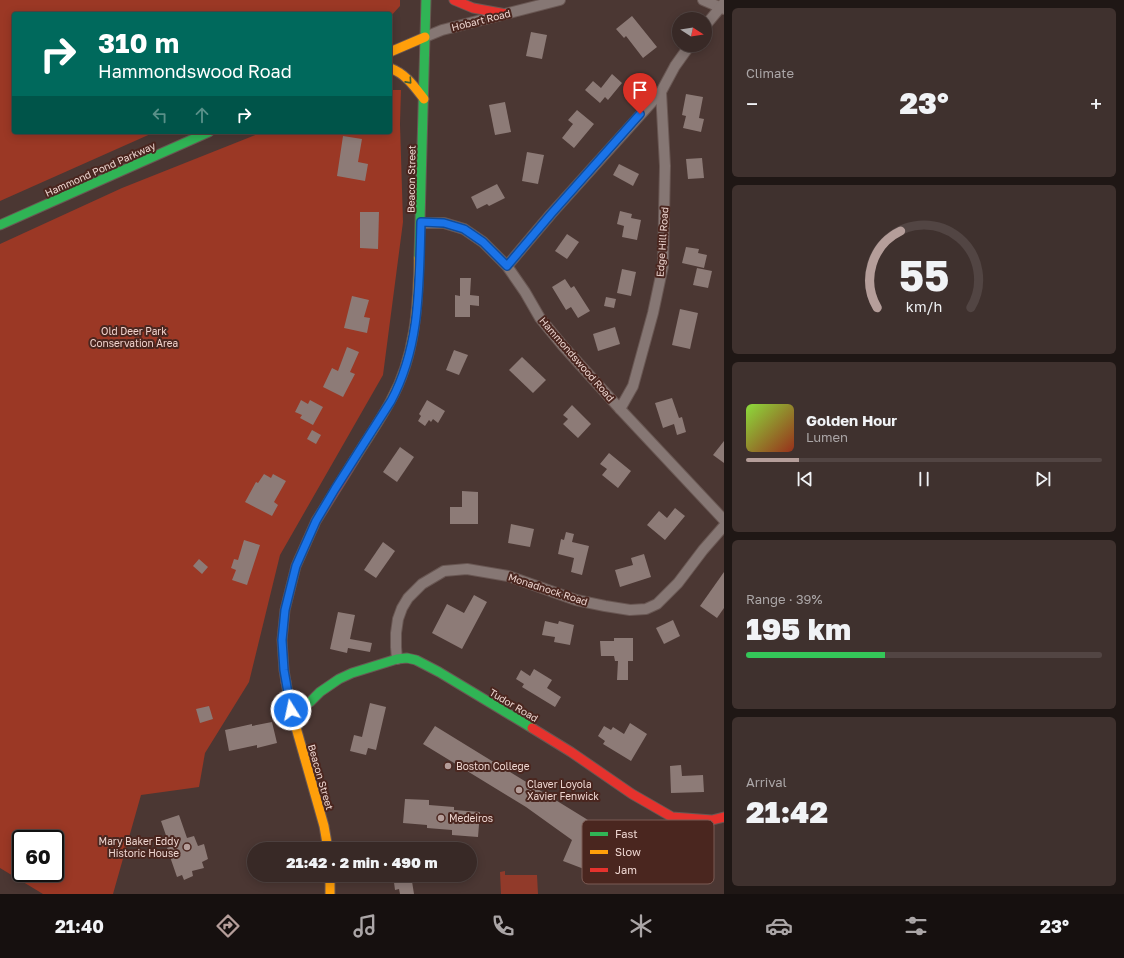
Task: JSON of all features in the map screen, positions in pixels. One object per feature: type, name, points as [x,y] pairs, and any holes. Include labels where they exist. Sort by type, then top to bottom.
[{"type":"main road","name":"Beacon Street","points":[[327,842],[316,793],[291,710],[284,670],[282,640],[285,610],[296,566],[302,551],[335,489],[398,388],[404,374],[412,345],[417,314],[421,222],[426,0]]},
{"type":"main road","points":[[454,0],[471,8],[506,14]]},
{"type":"main road","points":[[392,51],[426,37]]},
{"type":"main road","points":[[392,69],[404,75],[424,99]]},
{"type":"main road","name":"Hammond Pond Parkway","points":[[0,225],[204,134]]},
{"type":"main road","name":"Tudor Road","points":[[291,710],[310,702],[320,692],[339,679],[352,673],[397,659],[407,658],[416,660],[439,672],[571,752],[632,794],[672,817],[712,820],[724,817]]},
{"type":"main road","points":[[330,882],[330,894]]},
{"type":"street","name":"Hobart Road","points":[[426,37],[442,30],[560,0]]},
{"type":"street","points":[[703,0],[723,6],[712,18]]},
{"type":"street","points":[[507,266],[551,214],[660,92],[685,52]]},
{"type":"street","name":"Edge Hill Road","points":[[620,409],[633,386],[653,313],[662,266],[665,166],[660,92]]},
{"type":"street","name":"Hammondswood Road","points":[[421,222],[444,223],[464,229],[483,242],[507,266],[525,292],[540,318],[563,346],[724,520]]},
{"type":"street","name":"Monadnock Road","points":[[397,659],[396,633],[398,619],[402,608],[408,598],[422,584],[444,571],[467,569],[508,576],[576,600],[630,610],[646,609],[657,604],[678,583],[703,550],[724,526]]},
{"type":"shaded area","points":[[505,871],[505,875],[537,875],[538,894],[501,894],[500,872]]},
{"type":"green space","points":[[0,0],[400,0],[400,6],[392,15],[392,12],[12,12],[12,134],[151,134],[0,201]]},
{"type":"green space","name":"Old Deer Park Conservation Area","points":[[392,90],[401,90],[400,124],[403,222],[383,375],[280,555],[249,682],[205,753],[199,787],[141,795],[113,894],[43,894],[23,882],[64,882],[64,830],[12,830],[12,875],[0,868],[0,244],[122,188],[258,134],[392,134]]},
{"type":"building","points":[[632,16],[657,47],[643,58],[626,36],[624,38],[616,29]]},
{"type":"building","points":[[531,32],[547,35],[542,59],[526,56]]},
{"type":"building","points":[[612,74],[622,83],[608,100],[605,97],[600,103],[585,90],[593,81],[601,88]]},
{"type":"building","points":[[686,94],[703,97],[699,118],[704,119],[701,132],[683,128],[686,116],[682,115]]},
{"type":"building","points":[[505,102],[511,132],[495,135],[489,105]]},
{"type":"building","points":[[577,110],[594,124],[574,148],[562,138],[573,124],[568,120]]},
{"type":"building","points":[[343,136],[362,139],[358,162],[368,164],[365,181],[337,176]]},
{"type":"building","points":[[527,152],[544,155],[538,184],[522,181]]},
{"type":"building","points":[[702,158],[704,178],[688,179],[686,159]]},
{"type":"building","points":[[619,164],[639,174],[633,186],[613,175]]},
{"type":"building","points":[[497,184],[505,198],[489,206],[487,204],[477,209],[471,197]]},
{"type":"building","points":[[620,211],[632,214],[631,218],[641,220],[637,240],[622,237],[624,226],[617,224]]},
{"type":"building","points":[[360,212],[379,212],[378,249],[360,248]]},
{"type":"building","points":[[567,234],[579,242],[567,259],[555,251]]},
{"type":"building","points":[[686,247],[699,249],[698,253],[707,255],[704,268],[682,263]]},
{"type":"building","points":[[697,268],[712,271],[708,288],[693,285]]},
{"type":"building","points":[[622,269],[636,272],[631,296],[617,293]]},
{"type":"building","points":[[460,278],[471,278],[470,295],[479,296],[479,306],[470,305],[470,317],[455,317],[455,295],[460,296]]},
{"type":"building","points":[[565,279],[571,288],[574,286],[590,311],[578,318],[571,307],[566,310],[552,287]]},
{"type":"building","points":[[352,296],[369,300],[364,317],[370,318],[367,333],[344,328]]},
{"type":"building","points":[[606,297],[616,299],[614,308],[604,306]]},
{"type":"building","points":[[680,309],[698,313],[690,349],[672,345]]},
{"type":"building","points":[[615,327],[620,344],[598,351],[593,334]]},
{"type":"building","points":[[347,347],[359,352],[350,372],[355,374],[343,397],[323,387],[332,368],[338,371]]},
{"type":"building","points":[[454,350],[468,355],[459,375],[446,370]]},
{"type":"building","points":[[522,357],[546,380],[533,393],[509,370]]},
{"type":"building","points":[[672,398],[679,418],[682,417],[686,432],[677,435],[674,424],[663,428],[655,403]]},
{"type":"building","points":[[301,400],[308,404],[310,400],[323,407],[313,425],[300,418],[302,415],[295,412]]},
{"type":"building","points":[[427,400],[445,411],[438,423],[433,419],[431,422],[429,420],[425,426],[418,421],[421,416],[419,414]]},
{"type":"building","points":[[572,405],[591,424],[578,438],[563,424],[568,419],[563,415]]},
{"type":"building","points":[[312,430],[321,435],[316,444],[307,439]]},
{"type":"building","points":[[724,441],[724,463],[713,455]]},
{"type":"building","points":[[400,447],[414,457],[397,482],[383,472]]},
{"type":"building","points":[[609,453],[631,471],[618,488],[602,475],[607,469],[600,464]]},
{"type":"building","points":[[264,474],[271,478],[273,474],[286,481],[274,502],[278,505],[272,516],[245,502],[256,482],[258,483]]},
{"type":"building","points":[[462,491],[478,492],[478,524],[450,524],[450,507],[462,507]]},
{"type":"building","points":[[675,508],[685,516],[665,540],[647,525],[659,511],[667,518]]},
{"type":"building","points":[[511,524],[534,529],[530,547],[508,543]]},
{"type":"building","points":[[566,532],[574,534],[572,542],[589,546],[582,575],[571,572],[574,558],[558,554],[561,539],[564,540]]},
{"type":"building","points":[[244,540],[260,545],[247,585],[232,580],[236,570],[231,568],[234,559],[238,560]]},
{"type":"building","points":[[383,542],[395,551],[376,578],[364,570]]},
{"type":"building","points":[[644,554],[651,577],[620,587],[615,570],[633,565],[631,558]]},
{"type":"building","points":[[199,559],[208,567],[202,574],[193,566]]},
{"type":"building","points":[[724,572],[724,608],[717,618],[700,606]]},
{"type":"building","points":[[474,595],[487,602],[462,649],[432,633],[447,604],[464,613]]},
{"type":"building","points":[[338,612],[355,615],[350,639],[372,643],[370,652],[348,648],[347,653],[330,649]]},
{"type":"building","points":[[673,620],[680,636],[664,644],[656,628]]},
{"type":"building","points":[[545,621],[558,624],[559,621],[574,625],[570,645],[554,642],[555,637],[542,635]]},
{"type":"building","points":[[614,638],[633,638],[633,661],[628,661],[628,680],[617,680],[618,661],[615,661],[614,656],[601,656],[600,641],[614,641]]},
{"type":"building","points":[[534,669],[552,680],[547,688],[561,697],[555,707],[522,687],[524,684],[516,679],[521,670],[530,676]]},
{"type":"building","points":[[370,703],[386,707],[376,750],[368,748],[366,755],[350,751],[354,735],[362,737]]},
{"type":"building","points":[[209,706],[213,719],[200,723],[196,709]]},
{"type":"building","points":[[272,722],[277,743],[257,748],[257,745],[229,751],[225,730],[252,724],[252,726]]},
{"type":"building","points":[[630,723],[647,734],[631,761],[603,744],[605,741],[598,736],[604,726],[611,730],[613,727],[624,734]]},
{"type":"building","points":[[435,726],[588,820],[582,820],[582,868],[563,861],[572,840],[526,807],[423,744]]},
{"type":"building","points":[[681,765],[682,776],[703,775],[704,792],[671,793],[670,766]]},
{"type":"building","name":"Medeiros","points":[[405,799],[429,800],[429,805],[454,807],[454,810],[480,812],[478,837],[452,835],[452,830],[427,828],[427,825],[403,823]]},
{"type":"building","name":"Mary Baker Eddy Historic House","points":[[179,815],[187,838],[194,836],[198,846],[204,844],[208,859],[202,862],[204,868],[192,871],[193,876],[184,880],[182,875],[177,877],[167,848],[170,847],[161,821]]},
{"type":"building","points":[[394,882],[412,882],[414,894],[400,894],[399,889],[395,890]]},
{"type":"traffic: fast","points":[[419,258],[426,0]]},
{"type":"traffic: fast","points":[[0,225],[205,134]]},
{"type":"traffic: fast","points":[[291,710],[310,702],[320,692],[339,679],[352,673],[397,659],[407,658],[416,660],[439,672],[532,728]]},
{"type":"traffic: slow","points":[[392,51],[425,37]]},
{"type":"traffic: slow","points":[[392,69],[405,77],[424,99]]},
{"type":"traffic: slow","points":[[354,460],[387,408],[399,384],[405,367],[414,331],[418,295],[419,258]]},
{"type":"traffic: slow","points":[[286,682],[291,710],[324,826],[327,842]]},
{"type":"traffic: slow","points":[[330,882],[330,894]]},
{"type":"traffic: jam","points":[[454,0],[473,8],[506,14]]},
{"type":"traffic: jam","points":[[286,682],[282,640],[285,610],[296,566],[316,521],[354,460]]},
{"type":"traffic: jam","points":[[532,728],[571,752],[632,794],[672,817],[712,820],[724,817]]},
{"type":"place","name":"Boston College","points":[[448,766]]},
{"type":"place","name":"Claver Loyola Xavier Fenwick","points":[[519,790]]},
{"type":"place","name":"Medeiros","points":[[441,818]]},
{"type":"place","name":"Mary Baker Eddy Historic House","points":[[187,847]]},
{"type":"route","points":[[291,710],[284,670],[282,640],[285,610],[290,588],[296,566],[316,521],[391,401],[404,374],[412,345],[417,314],[421,222],[444,223],[464,229],[483,242],[507,266],[640,114]]}]
